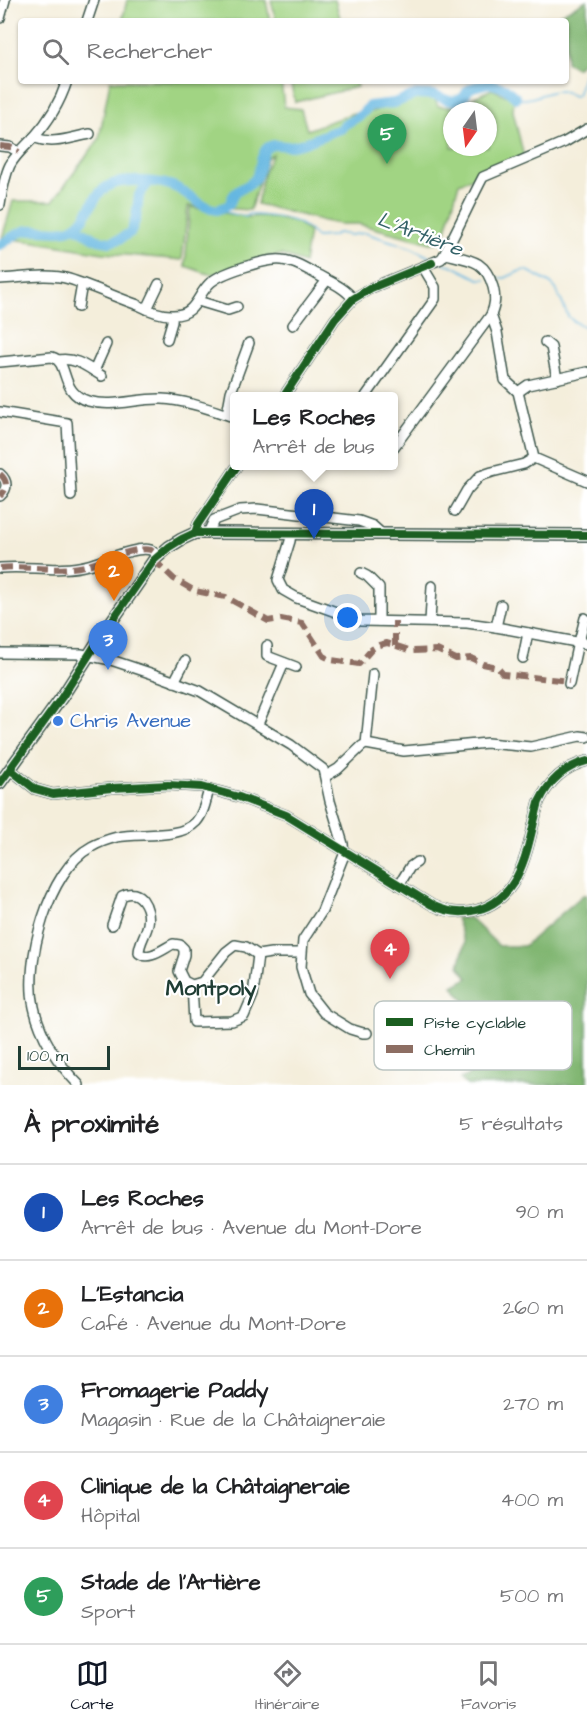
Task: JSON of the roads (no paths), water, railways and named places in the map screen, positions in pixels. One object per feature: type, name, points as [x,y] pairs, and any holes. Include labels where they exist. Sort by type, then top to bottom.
[{"type":"main road","points":[[0,783],[158,556],[195,533],[587,535]]},
{"type":"street","points":[[0,18],[5,0]]},
{"type":"street","points":[[88,18],[94,0]]},
{"type":"street","points":[[0,205],[8,168],[57,105],[66,84]]},
{"type":"street","points":[[287,392],[335,320],[353,299],[371,288],[435,261],[447,249],[483,177],[565,142],[587,129]]},
{"type":"street","points":[[34,137],[42,141],[51,141],[90,134]]},
{"type":"street","points":[[0,146],[10,147],[19,152]]},
{"type":"street","points":[[0,279],[54,277],[67,279],[172,316],[188,311],[198,301],[211,281],[267,260],[280,260],[290,261],[327,280],[353,299]]},
{"type":"street","points":[[398,440],[491,315],[496,300],[490,278],[482,266],[476,263],[435,261]]},
{"type":"street","points":[[369,392],[435,298],[435,261]]},
{"type":"street","points":[[293,325],[327,280]]},
{"type":"street","points":[[78,307],[82,284]]},
{"type":"street","points":[[147,309],[159,284]]},
{"type":"street","points":[[198,301],[228,310],[237,307]]},
{"type":"street","points":[[491,315],[497,332],[505,380],[518,392],[534,458]]},
{"type":"street","points":[[167,339],[172,316]]},
{"type":"street","points":[[545,342],[551,347],[557,379]]},
{"type":"street","points":[[231,392],[249,343]]},
{"type":"street","points":[[0,363],[52,357],[58,360],[76,360],[98,373],[106,344]]},
{"type":"street","points":[[58,360],[68,386],[86,401],[123,403],[162,399],[230,415]]},
{"type":"street","points":[[518,392],[528,386],[587,372]]},
{"type":"street","points":[[0,412],[67,423],[71,496]]},
{"type":"street","points":[[534,458],[587,481]]},
{"type":"street","points":[[455,512],[467,490],[480,476],[524,464],[534,458]]},
{"type":"street","points":[[195,533],[198,524],[234,470]]},
{"type":"street","points":[[0,474],[7,487],[0,496]]},
{"type":"street","points":[[208,533],[214,520],[240,510],[257,509],[358,521],[373,526],[382,534]]},
{"type":"street","points":[[291,533],[278,580],[283,590],[297,598],[352,619],[466,623],[581,643]]},
{"type":"street","points":[[0,568],[74,568],[135,551],[151,550],[158,556]]},
{"type":"street","points":[[361,573],[379,588],[379,621]]},
{"type":"street","points":[[430,622],[432,586]]},
{"type":"street","points":[[496,627],[501,605]]},
{"type":"street","points":[[569,684],[581,643],[585,618]]},
{"type":"street","points":[[523,658],[528,633]]},
{"type":"street","points":[[267,646],[267,656],[296,668]]},
{"type":"street","points":[[0,653],[89,655],[174,681],[200,691],[258,724],[323,769],[344,851],[326,903],[303,940],[301,967],[309,993],[317,1006],[350,1029],[367,1033]]},
{"type":"street","points":[[70,653],[79,670]]},
{"type":"street","points":[[174,681],[185,661]]},
{"type":"street","points":[[258,724],[284,663]]},
{"type":"street","points":[[326,776],[338,769],[366,744],[372,674]]},
{"type":"street","points":[[366,744],[404,751],[487,743],[531,747],[580,736],[587,737]]},
{"type":"street","points":[[11,770],[35,789],[53,794],[168,784],[209,789],[238,797],[286,814],[432,905],[446,910],[467,912],[480,910],[493,904],[509,891],[522,866],[539,802],[548,786],[561,773],[587,760]]},
{"type":"street","points":[[79,1085],[67,1073],[39,1025],[31,987],[36,946],[51,894],[76,857],[91,846],[117,837],[177,833],[188,829],[203,812],[209,789]]},
{"type":"street","points":[[399,885],[410,867],[417,862]]},
{"type":"street","points":[[112,925],[122,896],[130,893],[139,895],[144,902],[149,924],[139,946],[139,953],[143,956],[150,956],[173,944],[180,945],[184,949],[184,955],[179,971],[184,981],[192,986]]},
{"type":"street","points":[[192,986],[202,982],[226,952],[235,945],[246,947],[258,955],[301,953]]},
{"type":"street","points":[[192,986],[194,1022],[232,1021],[244,1016],[253,995],[258,955]]},
{"type":"waterway","points":[[516,98],[529,98],[559,91],[577,95],[587,66]]},
{"type":"waterway","name":"L'Artière","points":[[0,245],[24,231],[59,231],[76,226],[100,192],[120,182],[141,181],[170,185],[201,204],[217,210],[229,205],[235,193],[255,179],[262,156],[269,147],[301,144],[341,129],[361,115],[369,106],[394,103],[417,94],[435,95],[454,101],[463,98],[473,87],[485,84]]},
{"type":"waterway","name":"L'Artière","points":[[492,84],[505,88],[516,98]]},
{"type":"waterway","name":"L'Artière","points":[[75,227],[98,240],[110,242],[120,239],[131,232],[136,218],[139,195],[149,182]]},
{"type":"waterway","name":"L'Artière","points":[[217,210],[246,217],[249,214],[294,221],[316,237],[333,236],[338,233],[350,235],[365,233],[412,248],[431,258]]},
{"type":"waterway","name":"L'Artière","points":[[440,263],[451,265],[479,279],[486,279]]},
{"type":"waterway","name":"L'Artière","points":[[494,278],[505,278],[526,270],[532,273],[551,284],[556,289],[568,316],[587,328]]},
{"type":"place","name":"Stade de l'Artière","points":[[387,164]]},
{"type":"place","name":"Les Roches","points":[[314,539]]},
{"type":"place","name":"L'Estancia","points":[[114,601]]},
{"type":"place","name":"Fromagerie Paddy","points":[[108,670]]},
{"type":"place","name":"Chris Avenue","points":[[58,721]]},
{"type":"place","name":"Clinique de la Châtaigneraie","points":[[390,979]]},
{"type":"district","name":"Montpoly","points":[[211,988]]}]
